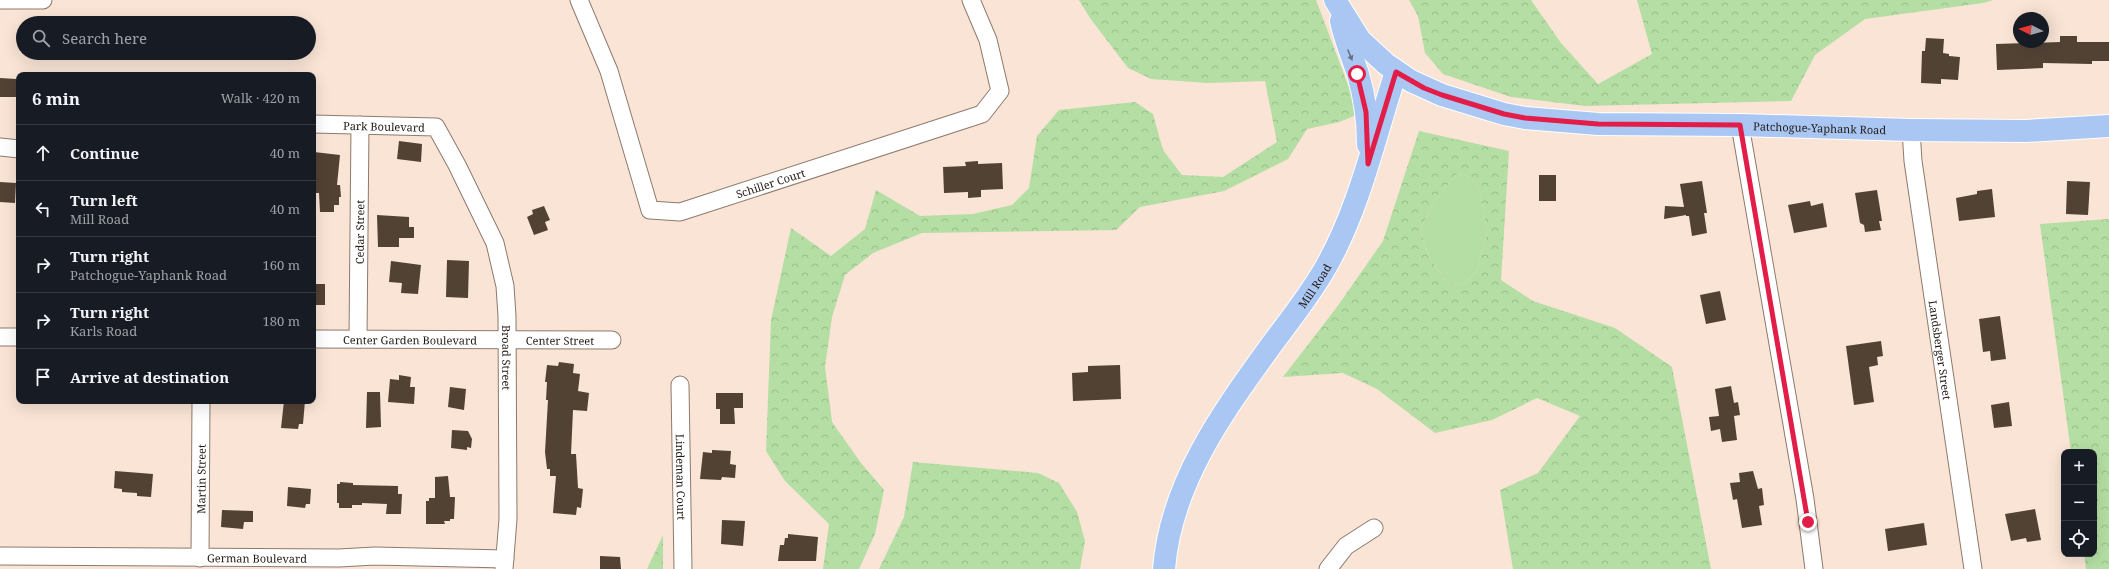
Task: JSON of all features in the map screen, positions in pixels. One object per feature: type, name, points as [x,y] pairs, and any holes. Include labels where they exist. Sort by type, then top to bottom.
[{"type":"main road","points":[[1336,2],[1360,40],[1396,72]]},
{"type":"main road","points":[[1336,2],[1345,42],[1357,74],[1366,112],[1368,164]]},
{"type":"main road","name":"Patchogue-Yaphank Road","points":[[1396,72],[1424,88],[1442,95],[1504,114],[1525,118],[1592,123],[1740,125],[1911,130],[2026,131],[2109,126]]},
{"type":"main road","name":"Mill Road","points":[[1164,569],[1172,526],[1198,456],[1225,409],[1303,302],[1327,265],[1348,217],[1368,164],[1396,72]]},
{"type":"street","points":[[0,0],[43,0]]},
{"type":"street","name":"Schiller Court","points":[[579,0],[609,71],[650,210],[680,212],[982,114],[1000,91],[988,40],[971,0]]},
{"type":"street","name":"Park Boulevard","points":[[316,124],[436,127],[457,165]]},
{"type":"street","name":"Cedar Street","points":[[358,339],[360,125]]},
{"type":"street","points":[[1740,125],[1805,499],[1814,569]]},
{"type":"street","name":"Landsberger Street","points":[[1911,130],[1914,169],[1973,569]]},
{"type":"street","points":[[0,147],[16,149]]},
{"type":"street","name":"Broad Street","points":[[457,165],[494,243],[505,286],[507,339],[508,519],[504,564]]},
{"type":"street","points":[[0,337],[16,337]]},
{"type":"street","name":"Center Garden Boulevard","points":[[316,339],[507,339]]},
{"type":"street","name":"Center Street","points":[[507,339],[612,340]]},
{"type":"street","name":"Lindeman Court","points":[[680,385],[683,569]]},
{"type":"street","name":"Martin Street","points":[[200,558],[201,404]]},
{"type":"street","points":[[1328,569],[1346,546],[1374,528]]},
{"type":"street","name":"German Boulevard","points":[[0,556],[200,558],[237,556],[339,558],[375,556],[504,564]]},
{"type":"green space","points":[[1079,0],[1316,0],[1359,114],[1339,122],[1307,129],[1288,159],[1224,191],[1140,207],[1116,230],[922,233],[873,253],[845,275],[832,317],[825,367],[832,422],[861,463],[884,490],[875,534],[859,569],[823,569],[829,524],[785,481],[766,451],[771,320],[791,228],[831,256],[865,229],[876,190],[920,216],[973,214],[1012,205],[1029,188],[1037,136],[1059,110],[1135,102],[1153,114],[1163,150],[1182,175],[1223,177],[1277,142],[1265,81],[1208,83],[1151,79],[1128,68],[1090,18]]},
{"type":"green space","points":[[1409,0],[1531,0],[1561,43],[1598,84],[1652,54],[1637,0],[1993,0],[1983,3],[1865,19],[1815,55],[1791,101],[1585,106],[1511,97],[1443,74],[1425,53],[1418,16]]},
{"type":"green space","points":[[1419,131],[1509,151],[1501,280],[1533,301],[1615,328],[1672,367],[1711,569],[1513,569],[1500,490],[1538,473],[1580,416],[1537,398],[1492,420],[1435,433],[1377,389],[1343,373],[1283,377],[1337,307],[1383,241]],"holes":[[[1457,174],[1472,177],[1481,196],[1487,233],[1477,271],[1463,285],[1449,284],[1430,259],[1420,230],[1435,200]]]},
{"type":"green space","points":[[1457,174],[1472,177],[1481,196],[1487,233],[1477,271],[1463,285],[1449,284],[1430,259],[1420,230],[1435,200]]},
{"type":"green space","points":[[2109,219],[2109,569],[2086,569],[2084,557],[2097,557],[2097,449],[2071,449],[2040,224]]},
{"type":"green space","points":[[913,462],[1038,473],[1059,483],[1077,512],[1085,541],[1080,569],[879,569],[904,517]]},
{"type":"green space","points":[[663,535],[663,569],[647,569]]},
{"type":"building","points":[[2060,36],[2077,36],[2077,42],[2109,42],[2109,61],[2092,61],[2092,64],[2043,63],[2043,68],[1997,70],[1996,44],[2013,43],[2013,48],[2049,48],[2049,42],[2060,42]]},
{"type":"building","points":[[1926,38],[1944,39],[1943,53],[1949,54],[1949,56],[1960,57],[1958,80],[1941,79],[1941,84],[1921,83],[1922,51],[1925,51]]},
{"type":"building","points":[[0,78],[16,79],[16,97],[0,97]]},
{"type":"building","points":[[399,141],[422,144],[421,162],[397,159]]},
{"type":"building","points":[[316,152],[340,155],[337,185],[340,185],[341,197],[339,197],[339,205],[334,205],[334,212],[320,212],[319,193],[316,193]]},
{"type":"building","points":[[978,161],[978,164],[1002,163],[1003,189],[981,190],[981,197],[968,198],[968,192],[944,193],[943,167],[966,166],[965,162]]},
{"type":"building","points":[[1539,175],[1556,175],[1556,201],[1539,201]]},
{"type":"building","points":[[1702,181],[1707,213],[1704,213],[1707,233],[1692,236],[1689,216],[1686,215],[1664,219],[1665,206],[1684,207],[1680,184]]},
{"type":"building","points":[[2067,181],[2090,182],[2088,215],[2066,214]]},
{"type":"building","points":[[0,182],[16,183],[15,203],[0,202]]},
{"type":"building","points":[[1992,189],[1995,217],[1959,221],[1956,198],[1977,194],[1977,191]]},
{"type":"building","points":[[1877,190],[1882,221],[1879,221],[1881,230],[1865,232],[1864,225],[1860,223],[1855,193]]},
{"type":"building","points":[[1810,201],[1811,206],[1823,203],[1827,227],[1794,233],[1788,205]]},
{"type":"building","points":[[544,206],[550,220],[545,222],[548,230],[534,235],[527,217],[533,214],[532,210]]},
{"type":"building","points":[[377,215],[409,217],[409,227],[414,227],[414,238],[399,238],[399,247],[378,247]]},
{"type":"building","points":[[447,260],[469,261],[468,298],[446,297]]},
{"type":"building","points":[[391,261],[421,265],[418,294],[401,293],[402,283],[389,282]]},
{"type":"building","points":[[316,284],[325,284],[325,305],[316,305]]},
{"type":"building","points":[[1720,291],[1726,320],[1706,324],[1700,295]]},
{"type":"building","points":[[2000,316],[2006,359],[1991,361],[1990,351],[1983,352],[1979,319]]},
{"type":"building","points":[[1881,341],[1883,356],[1877,357],[1878,365],[1869,367],[1874,402],[1854,405],[1846,346]]},
{"type":"building","points":[[559,362],[574,364],[573,373],[580,374],[578,391],[589,393],[587,411],[573,410],[571,454],[576,454],[578,488],[583,489],[581,508],[577,507],[576,515],[553,513],[556,476],[550,476],[550,469],[547,469],[545,452],[548,400],[546,400],[547,382],[545,382],[547,365],[558,366]]},
{"type":"building","points":[[1120,365],[1121,399],[1073,401],[1072,373],[1088,372],[1088,366]]},
{"type":"building","points":[[399,375],[411,377],[410,387],[415,387],[414,404],[388,402],[390,379],[399,380]]},
{"type":"building","points":[[1731,386],[1734,403],[1738,402],[1740,415],[1734,416],[1737,440],[1722,442],[1720,429],[1711,431],[1709,417],[1719,416],[1715,389]]},
{"type":"building","points":[[450,387],[466,389],[464,410],[448,407]]},
{"type":"building","points":[[367,392],[380,392],[381,427],[366,428]]},
{"type":"building","points":[[716,393],[743,393],[743,408],[734,408],[735,424],[720,424],[720,409],[716,409]]},
{"type":"building","points":[[2009,402],[2012,426],[1994,428],[1991,405]]},
{"type":"building","points":[[284,404],[305,404],[303,424],[299,424],[298,429],[281,428]]},
{"type":"building","points":[[452,430],[468,431],[472,439],[471,448],[467,447],[467,450],[451,448]]},
{"type":"building","points":[[712,450],[731,451],[730,464],[736,465],[735,478],[722,477],[721,480],[700,479],[703,452],[712,453]]},
{"type":"building","points":[[115,471],[153,474],[151,497],[137,496],[137,493],[122,492],[122,489],[114,488]]},
{"type":"building","points":[[1753,471],[1758,489],[1762,488],[1764,505],[1759,506],[1762,525],[1742,528],[1737,499],[1733,500],[1730,483],[1740,482],[1739,473]]},
{"type":"building","points":[[448,476],[450,497],[455,497],[454,519],[444,521],[445,524],[426,524],[426,501],[429,501],[429,498],[435,498],[435,477]]},
{"type":"building","points":[[340,482],[353,483],[353,485],[398,486],[398,494],[402,494],[401,514],[386,514],[387,504],[362,503],[362,505],[352,505],[352,508],[339,508],[339,503],[337,503],[337,484],[340,484]]},
{"type":"building","points":[[288,487],[311,489],[310,504],[306,504],[305,508],[287,506]]},
{"type":"building","points":[[2035,509],[2041,540],[2027,542],[2026,538],[2011,541],[2005,514]]},
{"type":"building","points":[[222,510],[253,511],[253,522],[244,522],[243,529],[221,527]]},
{"type":"building","points":[[722,520],[745,521],[743,546],[721,544]]},
{"type":"building","points":[[1924,523],[1927,545],[1888,551],[1885,529]]},
{"type":"building","points":[[788,534],[818,537],[816,561],[778,561],[780,545],[784,545],[785,538],[788,538]]},
{"type":"building","points":[[600,556],[620,557],[621,569],[600,569]]},
{"type":"route","points":[[1357,74],[1366,112],[1368,164],[1396,72],[1424,88],[1442,95],[1504,114],[1525,118],[1546,121],[1598,124],[1740,125],[1741,142],[1808,522]]}]
